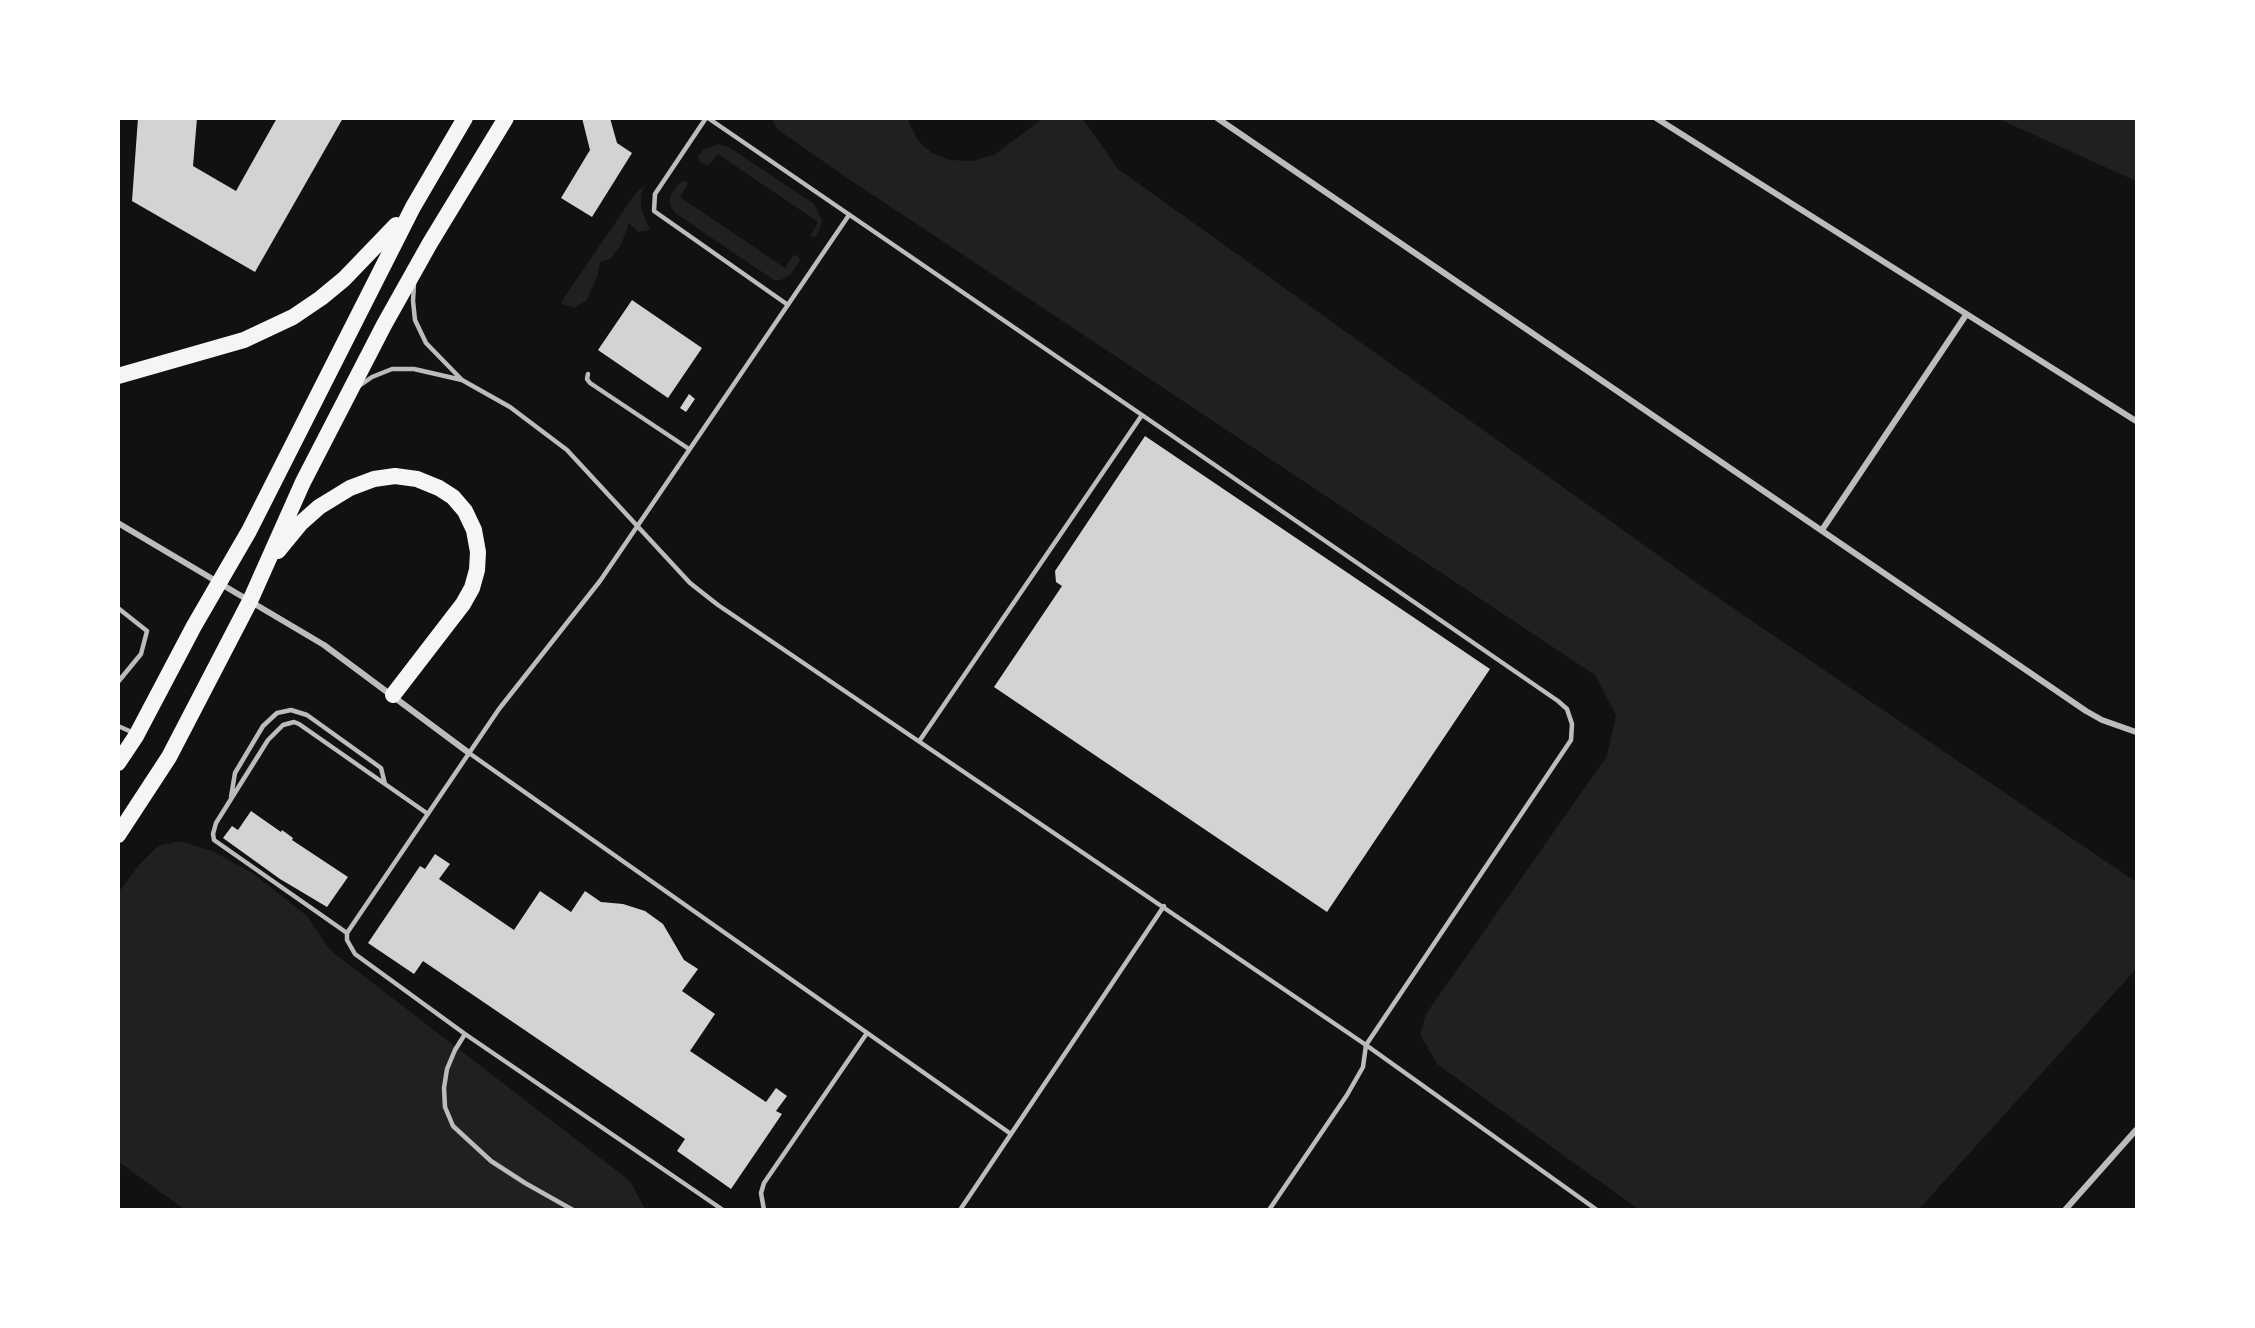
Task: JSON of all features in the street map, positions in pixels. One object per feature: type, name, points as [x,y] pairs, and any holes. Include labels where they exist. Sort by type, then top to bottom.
[{"type":"highway","points":[[118,763],[137,734],[249,531],[413,207],[465,118]]},
{"type":"highway","points":[[118,834],[169,757],[250,601],[303,482],[349,392],[416,268],[506,118]]},
{"type":"highway","points":[[118,376],[244,340],[293,317],[344,279],[413,207]]},
{"type":"highway","points":[[265,566],[301,523],[319,507],[350,488],[374,479],[395,476],[417,479],[453,497],[465,511],[474,530],[478,552],[477,570],[472,588],[463,604],[393,695]]},
{"type":"street","points":[[1217,118],[2086,711],[2102,720],[2136,732]]},
{"type":"street","points":[[1656,118],[2136,421]]},
{"type":"street","points":[[1822,530],[1966,315]]},
{"type":"street","points":[[118,523],[324,645],[469,753]]},
{"type":"street","points":[[2065,1209],[2136,1130]]},
{"type":"lane","points":[[788,305],[654,211],[655,194],[707,118],[1558,700],[1567,709],[1572,724],[1571,740],[1366,1045],[1363,1067],[1347,1095],[1269,1209]]},
{"type":"lane","points":[[723,1209],[465,1034],[355,954],[347,940],[347,933],[517,684],[592,591],[849,215]]},
{"type":"lane","points":[[416,268],[413,301],[415,320],[426,344],[462,380],[510,407],[558,443],[590,474],[690,582],[718,605],[1164,906],[1366,1045],[1597,1209]]},
{"type":"lane","points":[[349,392],[372,377],[392,369],[414,369],[462,380]]},
{"type":"lane","points":[[588,374],[587,381],[689,449]]},
{"type":"lane","points":[[920,740],[1142,415]]},
{"type":"lane","points":[[118,608],[147,631],[141,654],[118,682]]},
{"type":"lane","points":[[231,800],[232,778],[238,767],[263,726],[277,713],[285,710],[300,711],[307,715],[381,768],[385,784]]},
{"type":"lane","points":[[347,933],[216,842],[214,837],[215,827],[273,733],[283,724],[294,722],[307,727],[428,814]]},
{"type":"lane","points":[[118,726],[137,734]]},
{"type":"lane","points":[[469,753],[1011,1134]]},
{"type":"lane","points":[[960,1209],[1164,906]]},
{"type":"lane","points":[[764,1209],[761,1193],[764,1183],[867,1033]]},
{"type":"lane","points":[[465,1034],[447,1069],[444,1088],[446,1107],[453,1126],[490,1161],[525,1184],[573,1209]]},
{"type":"shaded area","points":[[772,119],[907,119],[919,142],[932,153],[950,160],[972,161],[994,155],[1042,119],[1083,119],[1118,169],[1711,593],[2136,882],[2136,969],[1919,1209],[1638,1209],[1437,1064],[1420,1034],[1426,1014],[1607,756],[1616,715],[1595,675],[840,173],[777,129]]},
{"type":"shaded area","points":[[1999,119],[2136,119],[2136,181]]},
{"type":"shaded area","points":[[718,144],[729,147],[814,204],[822,221],[818,234],[815,237],[810,236],[818,222],[718,154],[708,166],[700,162],[698,156],[703,150]]},
{"type":"shaded area","points":[[684,181],[688,184],[680,197],[785,268],[793,256],[798,255],[800,261],[791,274],[781,280],[774,280],[675,213],[670,205],[670,197],[678,184]]},
{"type":"shaded area","points":[[644,186],[641,209],[650,230],[638,232],[629,223],[621,245],[610,259],[600,262],[597,277],[587,300],[574,308],[563,304],[561,302],[635,194]]},
{"type":"shaded area","points":[[180,841],[212,851],[251,872],[307,916],[330,950],[630,1181],[645,1209],[184,1209],[119,1162],[118,893],[139,865],[158,846]]},
{"type":"building","points":[[138,118],[197,118],[193,166],[236,191],[277,118],[343,118],[255,272],[132,201]]},
{"type":"building","points":[[582,118],[610,118],[617,143],[632,153],[592,217],[561,198],[590,150]]},
{"type":"building","points":[[632,300],[702,348],[668,398],[598,350]]},
{"type":"building","points":[[689,394],[695,399],[686,412],[680,408]]},
{"type":"building","points":[[1145,436],[1490,669],[1327,912],[994,687],[1062,586],[1056,582],[1055,571]]},
{"type":"building","points":[[251,811],[348,877],[327,907],[280,879],[223,838],[232,826],[238,830]]},
{"type":"building","points":[[435,854],[450,864],[439,879],[514,930],[540,891],[571,912],[585,891],[601,902],[623,904],[645,911],[663,924],[684,960],[698,969],[682,991],[715,1014],[690,1051],[766,1102],[776,1088],[787,1096],[776,1111],[782,1114],[731,1189],[677,1151],[685,1139],[423,961],[414,974],[368,943],[420,866],[425,869]]}]
